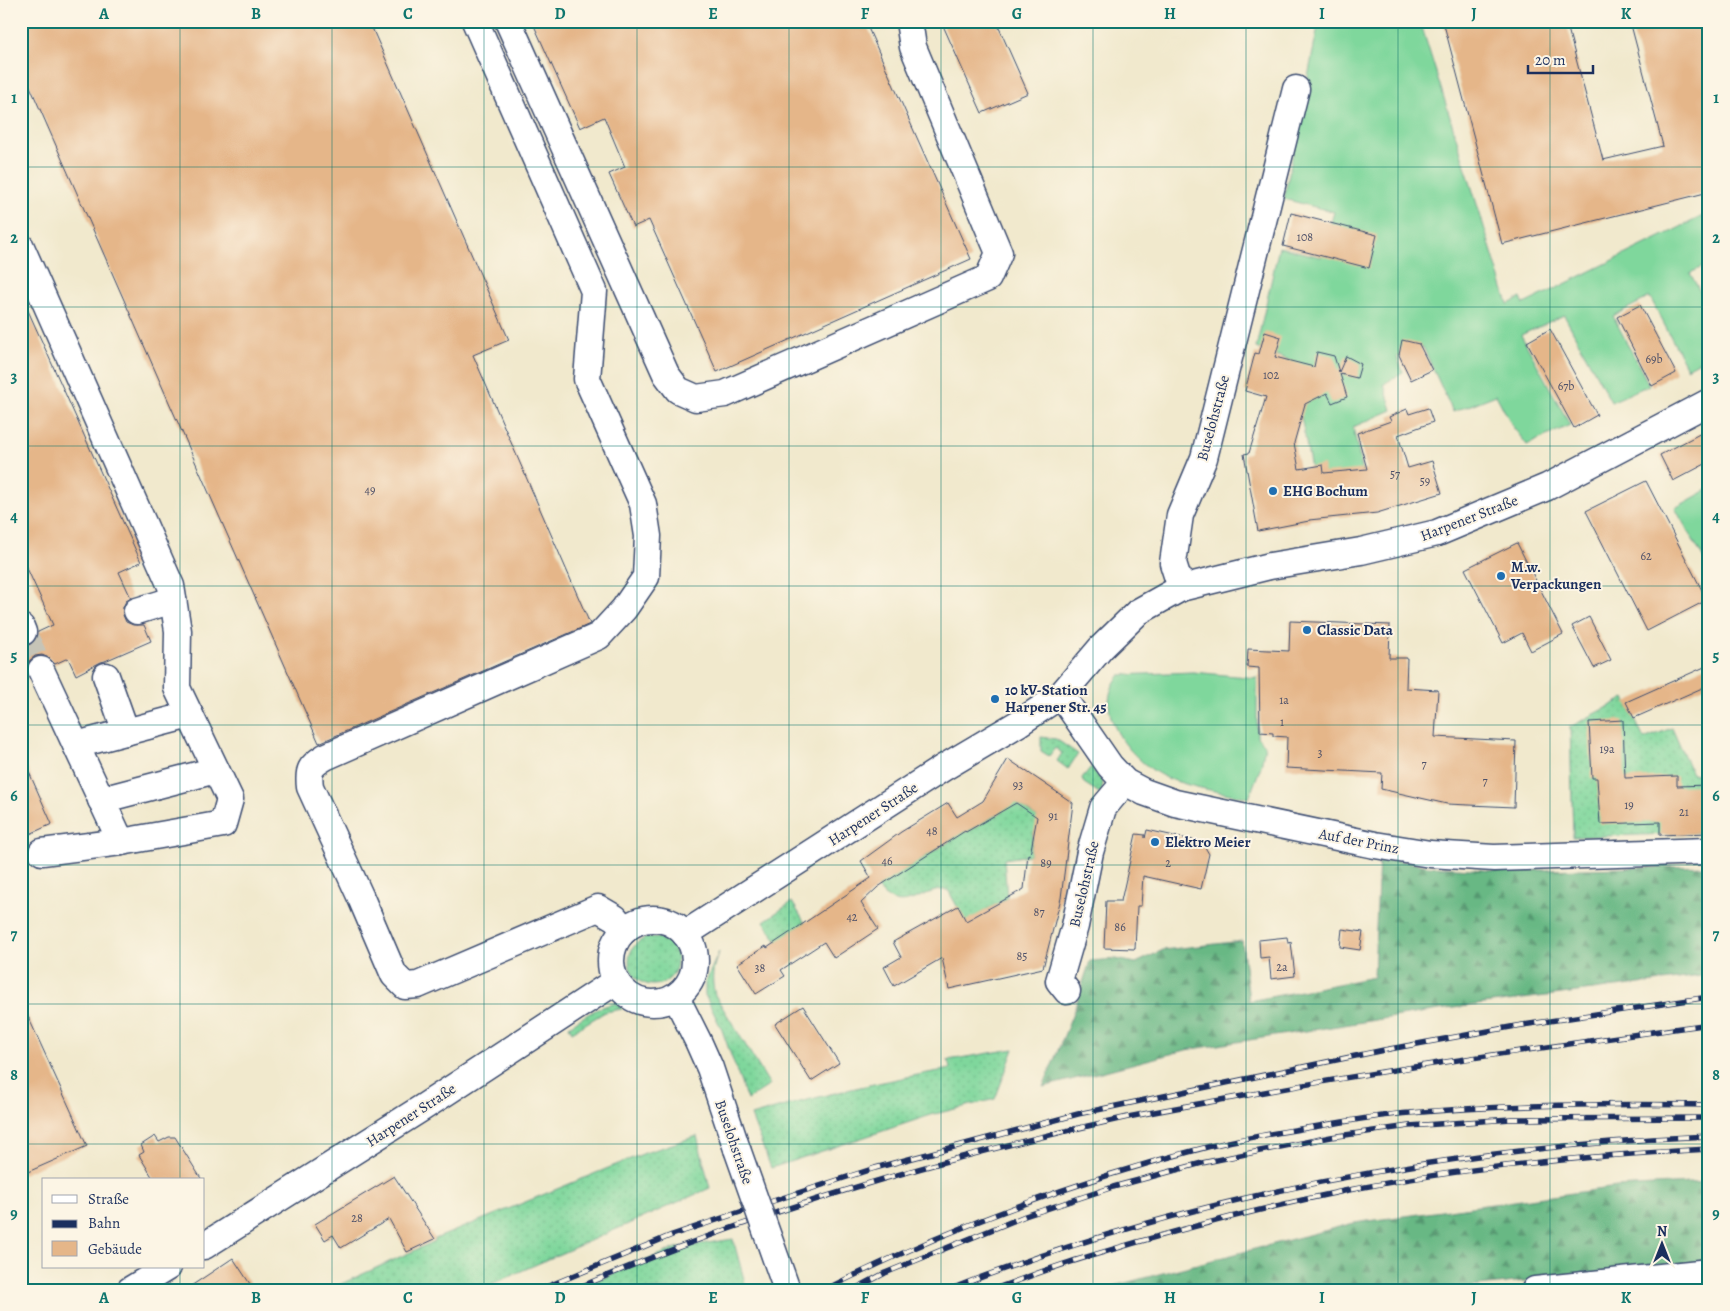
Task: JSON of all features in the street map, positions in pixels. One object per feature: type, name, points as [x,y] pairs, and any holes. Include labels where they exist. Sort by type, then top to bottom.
[{"type":"street","points":[[475,21],[594,291],[587,379],[643,504],[648,536],[646,577],[624,609],[599,636],[325,757],[314,764],[309,773],[310,787],[362,898],[394,975],[405,986],[418,985],[598,908],[615,918],[625,930]]},
{"type":"street","points":[[508,21],[666,374],[678,390],[696,398],[725,394],[988,278],[999,253],[913,47],[909,21]]},
{"type":"street","name":"Buselohstraße","points":[[1181,588],[1173,563],[1180,516],[1204,458],[1296,89]]},
{"type":"street","points":[[21,247],[171,586],[178,631],[177,688],[230,799],[222,824],[121,842],[42,852]]},
{"type":"street","name":"Harpener Straße","points":[[1181,588],[1270,566],[1361,551],[1437,533],[1548,487],[1709,402]]},
{"type":"street","points":[[1061,695],[1101,648],[1138,612],[1181,588]]},
{"type":"street","points":[[137,611],[173,600]]},
{"type":"street","points":[[41,670],[121,842]]},
{"type":"street","points":[[106,676],[126,732]]},
{"type":"street","name":"Harpener Straße","points":[[685,934],[943,768],[1019,723],[1061,695]]},
{"type":"street","name":"Auf der Prinz","points":[[1061,695],[1110,766],[1126,782],[1144,792],[1175,803],[1375,845],[1430,854],[1494,858],[1709,851]]},
{"type":"street","points":[[76,745],[190,715]]},
{"type":"street","points":[[101,800],[216,770]]},
{"type":"street","name":"Buselohstraße","points":[[1067,991],[1059,980],[1075,926],[1090,852],[1103,808],[1126,782]]},
{"type":"street","points":[[662,920],[674,925],[685,934],[695,956],[695,967],[691,979],[684,990],[676,996],[663,1002],[650,1003],[636,999],[624,991],[616,981],[612,967],[612,954],[616,941],[625,930],[636,923],[662,920]]},
{"type":"street","name":"Harpener Straße","points":[[205,1245],[413,1114],[616,981]]},
{"type":"street","name":"Buselohstraße","points":[[676,996],[710,1068],[721,1106],[787,1290]]},
{"type":"street","points":[[130,1290],[166,1268]]},
{"type":"street","points":[[1535,1290],[1709,1272]]},
{"type":"green space","points":[[1319,21],[1420,21],[1508,304],[1521,298],[1524,304],[1709,213],[1709,264],[1690,273],[1709,308],[1709,356],[1687,368],[1650,297],[1613,316],[1649,385],[1611,402],[1564,315],[1521,335],[1570,425],[1527,445],[1513,427],[1496,395],[1453,412],[1423,347],[1397,357],[1403,372],[1384,384],[1392,410],[1353,427],[1364,478],[1314,484],[1299,406],[1279,401],[1289,360],[1256,348],[1279,247],[1321,257],[1334,212],[1284,199]]},
{"type":"green space","points":[[1709,489],[1709,568],[1675,508]]},
{"type":"green space","points":[[1193,672],[1257,678],[1257,737],[1265,745],[1261,766],[1249,798],[1187,784],[1167,778],[1154,771],[1129,748],[1119,734],[1112,719],[1109,704],[1111,689],[1120,675]]},
{"type":"green space","points":[[1625,698],[1644,739],[1672,728],[1692,774],[1709,773],[1709,833],[1573,837],[1570,727]]},
{"type":"green space","points":[[1041,737],[1056,739],[1078,754],[1068,769],[1057,761],[1062,753],[1055,748],[1049,756],[1041,751]]},
{"type":"green space","points":[[1091,767],[1103,782],[1101,794],[1084,783],[1082,778]]},
{"type":"green space","points":[[992,786],[1041,820],[1033,835],[1030,855],[1004,859],[1007,898],[966,922],[948,890],[938,890],[903,902],[895,901],[886,896],[877,887],[955,838],[954,835],[963,830],[966,832],[1000,813],[990,796]]},
{"type":"green space","points":[[1379,857],[1428,866],[1498,871],[1709,866],[1709,975],[1445,1009],[1186,1050],[1043,1087],[1072,1016],[1090,961],[1116,959],[1136,963],[1163,950],[1242,941],[1249,1001],[1374,977]]},
{"type":"green space","points":[[792,902],[805,923],[787,935],[780,946],[764,921]]},
{"type":"green space","points":[[653,937],[662,939],[670,944],[675,952],[677,961],[675,970],[670,978],[662,983],[653,985],[644,983],[636,978],[631,970],[629,961],[631,952],[636,944],[644,939]]},
{"type":"green space","points":[[719,952],[713,974],[715,995],[770,1085],[747,1100],[722,1030],[705,995],[705,983]]},
{"type":"green space","points":[[622,1003],[622,1009],[605,1012],[572,1032],[569,1026],[588,1014],[607,1005]]},
{"type":"green space","points":[[1014,1049],[995,1099],[931,1115],[771,1168],[751,1116],[849,1090],[950,1069],[948,1060]]},
{"type":"green space","points":[[697,1136],[710,1188],[478,1290],[328,1290],[435,1241],[435,1239],[645,1153]]},
{"type":"green space","points":[[1709,1182],[1709,1261],[1442,1290],[1098,1290],[1354,1223],[1617,1187]]},
{"type":"green space","points":[[733,1239],[747,1290],[573,1290],[676,1248]]},
{"type":"building","points":[[21,21],[369,21],[509,340],[473,355],[590,624],[319,743],[21,66]]},
{"type":"building","points":[[532,21],[865,21],[971,259],[717,372],[649,220],[633,227],[609,174],[625,167],[604,117],[580,128]]},
{"type":"building","points":[[941,21],[996,21],[1028,93],[982,113]]},
{"type":"building","points":[[1443,21],[1566,21],[1603,160],[1663,146],[1630,21],[1709,21],[1709,192],[1502,244]]},
{"type":"building","points":[[1291,213],[1377,235],[1369,268],[1283,246]]},
{"type":"building","points":[[21,295],[141,562],[119,572],[131,598],[126,601],[123,607],[123,615],[126,622],[133,625],[144,625],[151,641],[101,662],[76,675],[68,658],[55,664],[49,658],[42,655],[35,656],[28,662],[27,676],[21,679],[21,647],[29,646],[35,641],[38,632],[53,625],[21,555]]},
{"type":"building","points":[[1640,305],[1676,373],[1652,386],[1617,317]]},
{"type":"building","points":[[1550,329],[1597,415],[1574,428],[1527,342]]},
{"type":"building","points":[[1265,332],[1281,337],[1275,357],[1314,367],[1317,352],[1334,356],[1339,372],[1346,356],[1361,364],[1357,378],[1340,374],[1347,397],[1332,403],[1327,393],[1305,404],[1294,443],[1299,469],[1323,465],[1324,473],[1367,469],[1357,433],[1391,421],[1389,417],[1407,409],[1409,414],[1428,408],[1433,422],[1398,435],[1408,468],[1432,461],[1442,493],[1377,513],[1309,520],[1258,531],[1244,454],[1249,453],[1266,397],[1245,391],[1255,353],[1259,354]]},
{"type":"building","points":[[1402,340],[1419,344],[1432,370],[1411,380],[1399,355]]},
{"type":"building","points":[[1709,429],[1709,462],[1673,481],[1660,455]]},
{"type":"building","points":[[1646,481],[1707,600],[1647,631],[1586,511]]},
{"type":"building","points":[[1517,543],[1563,634],[1531,651],[1522,633],[1503,643],[1465,569]]},
{"type":"building","points":[[1589,617],[1611,660],[1594,668],[1572,626]]},
{"type":"building","points":[[1290,621],[1390,625],[1389,658],[1407,658],[1406,688],[1438,690],[1435,737],[1516,741],[1514,807],[1447,804],[1381,789],[1382,773],[1286,768],[1287,737],[1273,736],[1273,733],[1260,732],[1259,668],[1247,667],[1248,649],[1289,651]]},
{"type":"building","points":[[1709,665],[1709,685],[1634,718],[1626,702]]},
{"type":"building","points":[[1623,720],[1625,778],[1677,776],[1677,786],[1709,785],[1709,833],[1660,835],[1660,822],[1600,824],[1597,778],[1592,778],[1589,722]]},
{"type":"building","points":[[21,754],[52,824],[21,838]]},
{"type":"building","points":[[1008,759],[1073,803],[1061,898],[1043,968],[949,989],[942,958],[894,986],[884,967],[901,957],[893,942],[958,906],[966,921],[1024,889],[1028,854],[1030,855],[1037,817],[1016,803],[965,831],[878,887],[861,903],[878,929],[834,958],[824,942],[781,970],[785,976],[756,994],[737,964],[766,946],[767,948],[871,878],[861,861],[901,832],[948,803],[957,817],[983,801]]},
{"type":"building","points":[[1147,830],[1202,842],[1209,854],[1201,889],[1143,876],[1141,906],[1137,906],[1135,949],[1104,948],[1106,901],[1121,901],[1136,834],[1145,835],[1145,838]]},
{"type":"building","points":[[1342,929],[1363,932],[1360,950],[1340,947]]},
{"type":"building","points":[[1287,937],[1288,943],[1291,942],[1295,976],[1271,979],[1269,957],[1260,958],[1259,940]]},
{"type":"building","points":[[21,1001],[87,1146],[21,1175]]},
{"type":"building","points":[[803,1006],[839,1063],[811,1081],[775,1024]]},
{"type":"building","points":[[155,1136],[159,1142],[169,1137],[175,1137],[201,1178],[153,1178],[139,1155],[144,1152],[141,1145]]},
{"type":"building","points":[[394,1176],[435,1239],[407,1252],[389,1219],[341,1248],[333,1235],[325,1240],[315,1224]]},
{"type":"building","points":[[233,1258],[254,1290],[185,1290]]},
{"type":"tunnel","points":[[23,632],[41,670]]},
{"type":"railway","points":[[539,1290],[672,1235],[773,1201],[875,1168],[1078,1114],[1384,1050],[1516,1026],[1709,997]]},
{"type":"railway","points":[[573,1290],[640,1262],[777,1212],[916,1169],[1057,1133],[1141,1114],[1291,1087],[1470,1058],[1709,1024]]},
{"type":"railway","points":[[824,1290],[965,1227],[1062,1190],[1161,1159],[1238,1140],[1376,1117],[1447,1110],[1560,1105],[1709,1105]]},
{"type":"railway","points":[[853,1290],[885,1273],[1025,1216],[1113,1187],[1202,1163],[1260,1151],[1331,1137],[1409,1126],[1511,1119],[1709,1118]]},
{"type":"railway","points":[[948,1290],[1039,1257],[1131,1228],[1226,1203],[1322,1182],[1418,1165],[1516,1151],[1709,1136]]},
{"type":"railway","points":[[991,1290],[1063,1264],[1183,1229],[1344,1191],[1480,1169],[1617,1155],[1709,1149]]},
{"type":"place","name":"EHG Bochum","points":[[1273,491]]},
{"type":"place","name":"M.w. Verpackungen","points":[[1501,576]]},
{"type":"place","name":"Classic Data","points":[[1307,630]]},
{"type":"place","name":"10 kV-Station Harpener Str. 45","points":[[995,699]]},
{"type":"place","name":"Elektro Meier","points":[[1155,842]]}]
